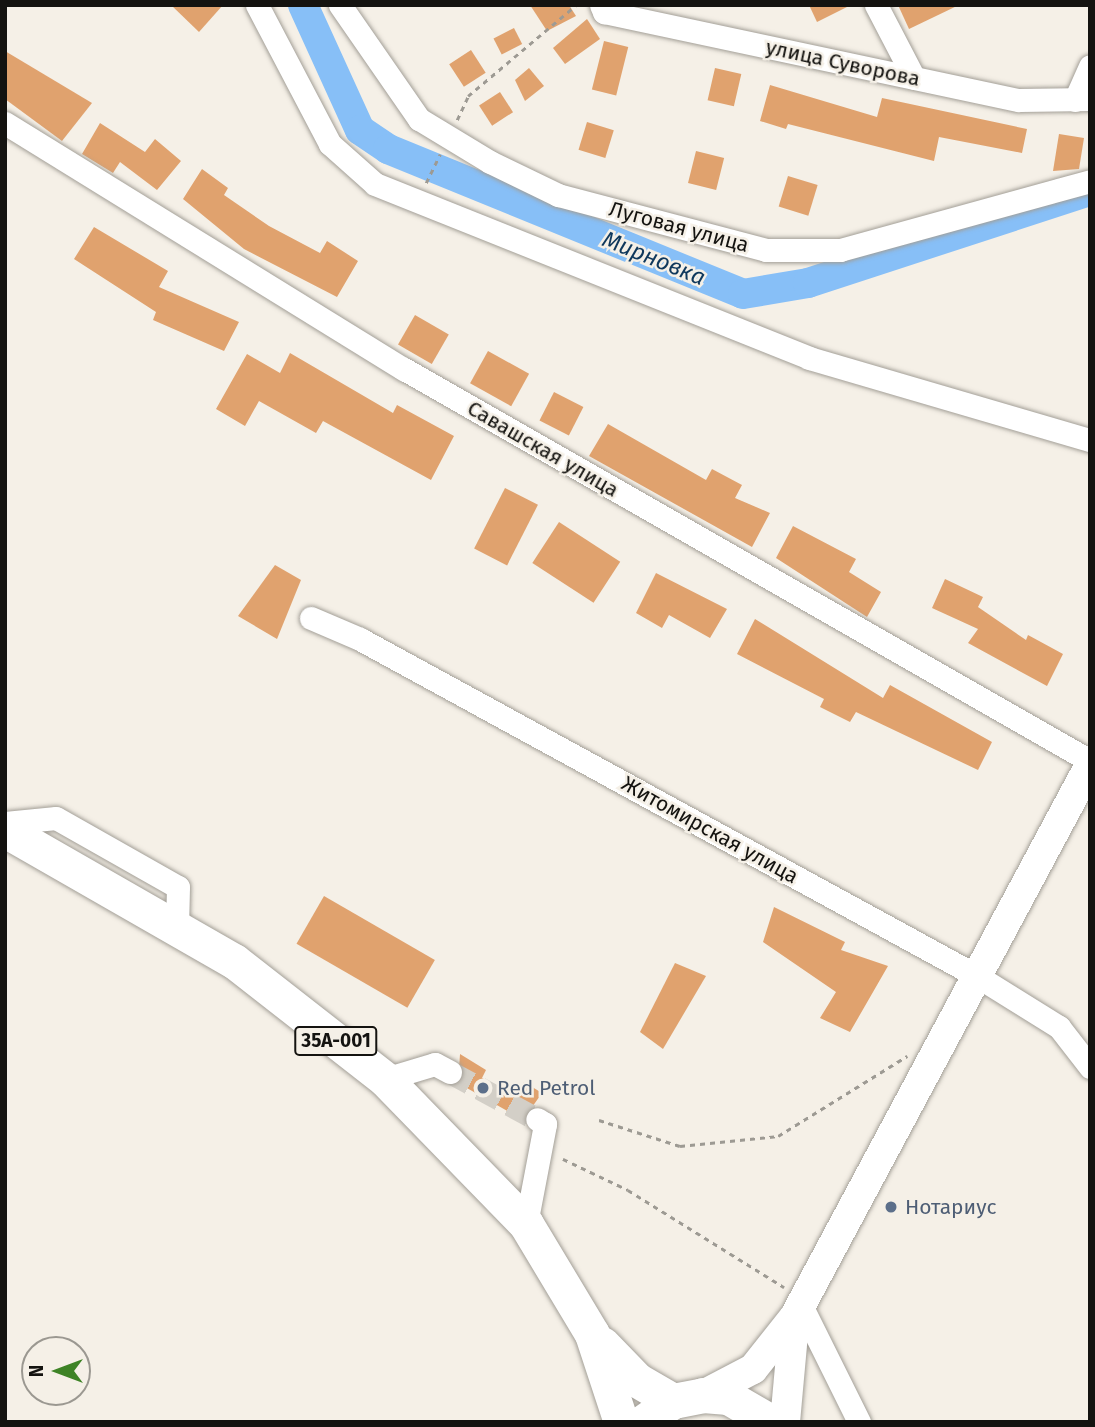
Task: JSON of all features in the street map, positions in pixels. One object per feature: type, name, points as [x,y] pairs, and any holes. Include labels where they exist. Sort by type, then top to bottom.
[{"type":"highway","name":"35А-001","points":[[5,830],[234,961],[385,1079],[526,1224],[592,1334],[621,1422]]},
{"type":"highway","name":"35А-001","points":[[592,1334],[636,1380],[688,1398],[740,1402],[771,1422]]},
{"type":"highway","points":[[643,1422],[688,1398]]},
{"type":"main road","points":[[688,1398],[754,1369],[798,1310],[1090,763]]},
{"type":"main road","points":[[785,1422],[798,1310]]},
{"type":"street","points":[[257,5],[330,144],[375,184],[416,205],[809,358],[1090,440]]},
{"type":"street","name":"Луговая улица","points":[[340,5],[419,119],[447,141],[558,195],[766,250],[840,250],[1090,181]]},
{"type":"street","name":"улица Суворова","points":[[601,5],[604,12],[1019,100],[1083,99]]},
{"type":"street","points":[[876,5],[914,78]]},
{"type":"street","points":[[1083,99],[1090,66]]},
{"type":"street","name":"Савашская улица","points":[[5,123],[404,369],[1090,763]]},
{"type":"street","name":"Житомирская улица","points":[[311,618],[360,639],[977,976],[1059,1027],[1090,1067]]},
{"type":"street","points":[[5,823],[57,818],[178,887],[177,928]]},
{"type":"street","points":[[385,1079],[435,1064],[450,1072]]},
{"type":"street","points":[[526,1224],[545,1124],[537,1119]]},
{"type":"street","points":[[798,1310],[859,1422]]},
{"type":"path","points":[[416,205],[468,96],[576,5]]},
{"type":"path","points":[[599,1120],[680,1146],[778,1136],[913,1052]]},
{"type":"path","points":[[563,1159],[628,1190],[798,1310]]},
{"type":"building","points":[[171,5],[223,5],[199,32]]},
{"type":"building","points":[[530,5],[569,5],[576,16],[547,31]]},
{"type":"building","points":[[809,5],[851,5],[817,22]]},
{"type":"building","points":[[898,5],[959,5],[909,29]]},
{"type":"building","points":[[587,19],[600,39],[565,64],[553,48]]},
{"type":"building","points":[[514,28],[522,44],[502,54],[494,38]]},
{"type":"building","points":[[604,41],[628,47],[616,96],[592,90]]},
{"type":"building","points":[[471,50],[486,73],[464,87],[449,64]]},
{"type":"building","points":[[5,51],[92,103],[62,141],[5,99]]},
{"type":"building","points":[[529,68],[544,86],[525,101],[515,80]]},
{"type":"building","points":[[715,68],[741,74],[734,106],[708,100]]},
{"type":"building","points":[[770,85],[877,117],[882,98],[1027,129],[1022,153],[939,137],[934,161],[788,124],[786,129],[760,121]]},
{"type":"building","points":[[500,92],[513,112],[492,126],[479,106]]},
{"type":"building","points":[[587,122],[614,130],[605,158],[579,150]]},
{"type":"building","points":[[100,123],[145,152],[155,139],[181,161],[157,190],[120,162],[113,173],[82,154]]},
{"type":"building","points":[[1059,134],[1084,138],[1079,169],[1053,171]]},
{"type":"building","points":[[696,151],[724,158],[716,190],[688,183]]},
{"type":"building","points":[[202,169],[228,188],[224,195],[269,226],[320,253],[327,241],[358,261],[337,297],[244,249],[183,199]]},
{"type":"building","points":[[788,176],[818,185],[808,216],[779,207]]},
{"type":"building","points":[[94,227],[168,271],[159,287],[239,322],[224,351],[153,320],[156,312],[74,259]]},
{"type":"building","points":[[415,315],[449,334],[432,364],[398,344]]},
{"type":"building","points":[[488,351],[529,374],[511,406],[470,383]]},
{"type":"building","points":[[290,353],[393,413],[397,405],[454,436],[431,480],[323,421],[316,433],[259,401],[245,426],[216,409],[247,354],[280,373]]},
{"type":"building","points":[[554,392],[583,407],[569,435],[539,421]]},
{"type":"building","points":[[608,424],[706,480],[712,469],[742,485],[735,498],[770,513],[752,547],[589,456]]},
{"type":"building","points":[[505,488],[538,505],[507,565],[474,549]]},
{"type":"building","points":[[559,522],[620,562],[594,603],[532,563]]},
{"type":"building","points":[[793,526],[856,559],[849,572],[881,592],[867,617],[776,558]]},
{"type":"building","points":[[275,565],[301,580],[277,639],[238,616]]},
{"type":"building","points":[[656,573],[727,609],[710,638],[669,615],[662,628],[636,613]]},
{"type":"building","points":[[945,579],[983,597],[978,607],[1026,640],[1028,635],[1063,654],[1047,686],[968,643],[978,629],[932,608]]},
{"type":"building","points":[[755,619],[883,698],[890,685],[992,742],[978,770],[856,712],[850,722],[820,707],[824,699],[737,654]]},
{"type":"building","points":[[324,896],[435,960],[407,1008],[296,944]]},
{"type":"building","points":[[774,907],[845,942],[841,950],[888,966],[850,1032],[820,1018],[836,992],[763,942]]},
{"type":"building","points":[[675,963],[706,976],[663,1049],[640,1032]]},
{"type":"building","name":"Red Petrol","points":[[460,1054],[486,1070],[482,1078],[515,1097],[524,1082],[542,1093],[523,1120],[458,1083]]},
{"type":"waterway","name":"Мирновка","points":[[303,5],[360,130],[388,149],[743,294],[808,283],[1090,191]]},
{"type":"tunnel","points":[[450,1072],[537,1119]]},
{"type":"place","name":"Red Petrol","points":[[483,1088]]},
{"type":"place","name":"Нотариус","points":[[891,1207]]}]
